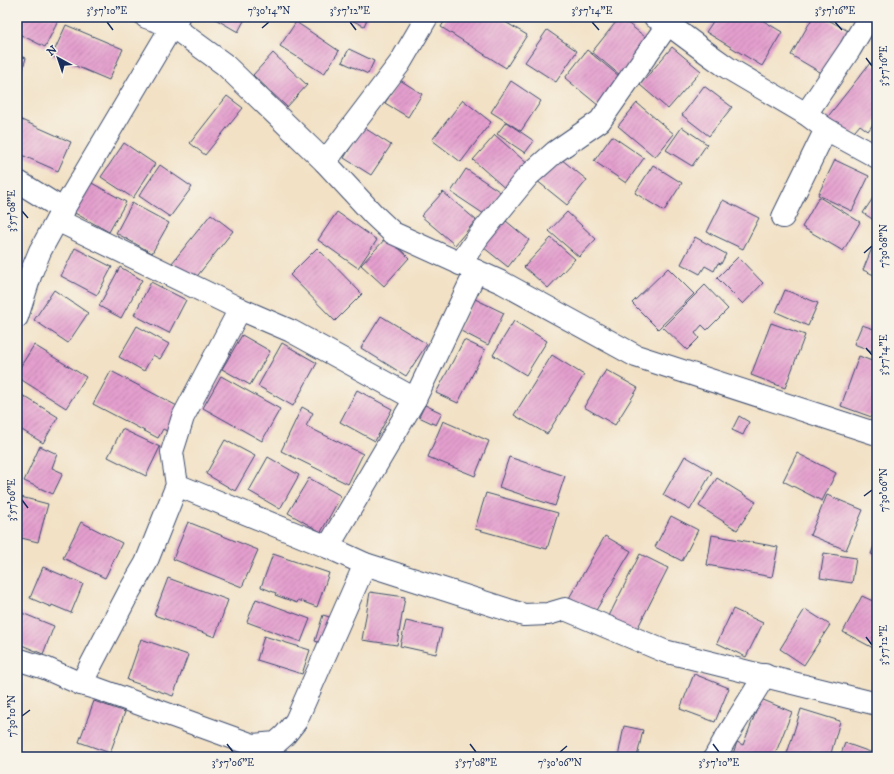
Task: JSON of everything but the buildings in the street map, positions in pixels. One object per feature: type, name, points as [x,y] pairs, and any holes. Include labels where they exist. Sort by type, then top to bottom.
[{"type":"street","points":[[146,17],[175,21],[224,64],[325,162],[374,215],[393,233],[503,283],[636,356],[877,434]]},
{"type":"street","points":[[325,162],[400,63],[427,17]]},
{"type":"street","points":[[806,114],[850,49],[869,17]]},
{"type":"street","points":[[328,547],[415,399],[468,268],[479,236],[528,176],[555,152],[600,121],[661,20],[728,68],[806,114],[826,130],[877,157]]},
{"type":"street","points":[[17,316],[40,251],[175,21]]},
{"type":"street","points":[[783,217],[826,130]]},
{"type":"street","points":[[17,180],[61,215],[240,309],[291,331],[415,399]]},
{"type":"street","points":[[81,684],[129,592],[146,563],[177,485],[172,452],[183,417],[240,309]]},
{"type":"street","points":[[177,485],[328,547],[365,564],[524,615],[548,614],[565,609],[664,651],[877,704]]},
{"type":"street","points":[[17,659],[45,668],[81,684],[253,746],[276,743],[285,735],[296,721],[365,564]]},
{"type":"street","points":[[715,757],[765,675]]}]
